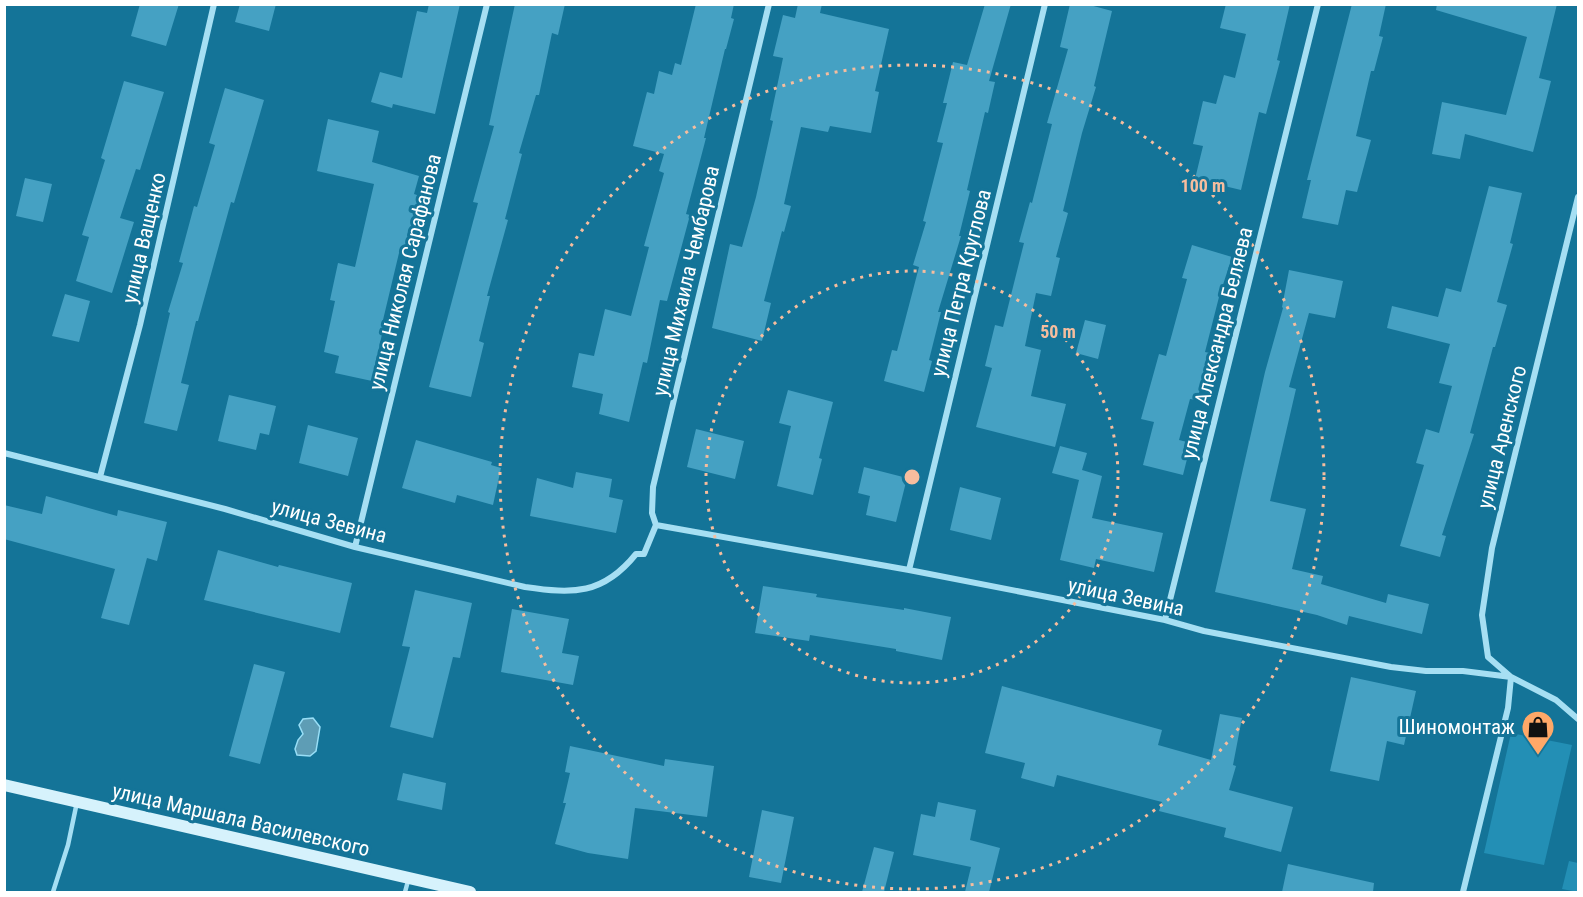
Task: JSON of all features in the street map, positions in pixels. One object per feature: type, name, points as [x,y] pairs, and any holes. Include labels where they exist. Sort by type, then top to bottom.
[{"type":"main road","name":"улица Маршала Василевского","points":[[4,785],[470,892]]},
{"type":"street","name":"улица Ващенко","points":[[100,477],[140,325],[214,4]]},
{"type":"street","name":"улица Николая Сарафанова","points":[[355,547],[487,4]]},
{"type":"street","name":"улица Михаила Чембарова","points":[[636,554],[644,554],[656,525],[652,513],[653,487],[769,4]]},
{"type":"street","name":"улица Петра Круглова","points":[[909,570],[1045,4]]},
{"type":"street","name":"улица Александра Беляева","points":[[1165,620],[1318,4]]},
{"type":"street","name":"улица Аренского","points":[[1511,677],[1488,657],[1482,615],[1492,548],[1578,197]]},
{"type":"street","name":"улица Зевина","points":[[4,453],[225,510],[355,547],[525,587],[553,591],[583,590],[603,585],[623,570],[636,554]]},
{"type":"street","name":"улица Зевина","points":[[656,525],[909,570],[1391,667],[1426,671],[1463,671],[1511,677],[1556,700],[1578,720]]},
{"type":"street","points":[[1463,892],[1508,708],[1511,677]]},
{"type":"lane","points":[[53,892],[68,845],[77,802]]},
{"type":"lane","points":[[405,892],[409,878]]},
{"type":"shaded area","points":[[313,718],[320,727],[316,751],[310,756],[297,755],[295,749],[303,734],[299,725],[303,719]]},
{"type":"shaded area","points":[[1511,733],[1572,745],[1544,865],[1484,853]]},
{"type":"shaded area","points":[[1569,861],[1578,863],[1578,892],[1562,889]]},
{"type":"building","points":[[140,4],[179,4],[166,46],[131,36]]},
{"type":"building","points":[[240,4],[276,4],[269,31],[235,22]]},
{"type":"building","points":[[429,4],[460,4],[435,114],[393,104],[392,108],[371,102],[380,72],[402,78],[417,11],[427,13]]},
{"type":"building","points":[[515,4],[565,4],[558,35],[552,33],[539,95],[536,95],[519,153],[522,154],[505,219],[508,220],[487,296],[490,296],[479,341],[484,343],[471,397],[429,387],[478,203],[473,202],[494,126],[489,125]]},
{"type":"building","points":[[696,4],[734,4],[731,18],[734,19],[686,214],[690,215],[667,301],[660,300],[647,363],[643,362],[629,422],[599,414],[603,394],[572,387],[579,353],[594,356],[605,309],[631,316],[649,247],[644,246],[664,173],[659,171],[664,154],[633,146],[647,92],[654,94],[659,71],[672,75],[675,63],[681,65]]},
{"type":"building","points":[[798,4],[822,4],[820,13],[889,29],[875,91],[879,92],[871,133],[830,126],[828,132],[801,127],[784,204],[791,206],[784,232],[782,231],[764,301],[771,303],[762,341],[712,328],[730,244],[742,247],[756,197],[773,121],[770,120],[783,58],[773,56],[783,15],[795,18]]},
{"type":"building","points":[[985,4],[1011,4],[989,81],[995,82],[988,113],[985,112],[967,190],[970,191],[959,236],[961,236],[938,312],[941,312],[924,392],[884,381],[892,350],[897,351],[919,267],[913,265],[926,222],[923,221],[943,143],[937,142],[947,103],[943,103],[953,62],[967,65]]},
{"type":"building","points":[[1070,4],[1086,4],[1112,11],[1094,86],[1096,87],[1063,211],[1068,213],[1056,257],[1060,258],[1051,296],[1036,293],[1025,346],[1041,350],[1031,396],[1066,404],[1055,447],[976,427],[992,368],[985,366],[995,325],[1003,327],[1024,243],[1019,242],[1030,202],[1032,203],[1052,124],[1047,123],[1068,49],[1060,47]]},
{"type":"building","points":[[1226,4],[1290,4],[1277,60],[1280,61],[1266,114],[1259,112],[1241,190],[1195,179],[1203,146],[1193,144],[1203,101],[1216,104],[1224,75],[1235,78],[1246,34],[1220,28]]},
{"type":"building","points":[[1352,4],[1386,4],[1379,36],[1383,37],[1374,71],[1371,71],[1356,136],[1371,140],[1357,192],[1346,190],[1338,225],[1302,218],[1311,180],[1307,180]]},
{"type":"building","points":[[1437,4],[1557,4],[1539,78],[1551,81],[1533,152],[1465,134],[1460,159],[1432,154],[1442,102],[1506,115],[1527,37],[1436,10]]},
{"type":"building","points":[[124,81],[164,92],[140,170],[136,169],[120,218],[134,222],[112,293],[76,281],[89,237],[82,235],[105,160],[101,158]]},
{"type":"building","points":[[225,88],[264,100],[234,203],[231,202],[198,321],[196,321],[181,383],[189,385],[177,431],[144,423],[170,313],[168,312],[183,263],[179,262],[194,206],[197,207],[215,145],[209,143]]},
{"type":"building","points":[[328,119],[379,131],[372,162],[419,176],[414,194],[420,196],[406,255],[399,253],[383,320],[385,320],[372,381],[335,373],[339,356],[324,352],[335,301],[330,300],[338,263],[355,267],[374,184],[317,171]]},
{"type":"building","points":[[25,178],[52,184],[43,222],[16,216]]},
{"type":"building","points":[[1489,186],[1522,193],[1510,243],[1513,244],[1497,302],[1507,305],[1470,433],[1474,434],[1442,535],[1446,536],[1440,557],[1400,546],[1424,465],[1416,463],[1426,429],[1439,433],[1452,386],[1439,383],[1450,344],[1387,328],[1392,306],[1438,317],[1446,288],[1461,292]]},
{"type":"building","points":[[1192,245],[1232,257],[1205,352],[1210,353],[1197,400],[1190,399],[1179,440],[1191,443],[1183,475],[1143,465],[1154,422],[1141,419],[1159,354],[1166,356],[1187,279],[1182,278]]},
{"type":"building","points":[[1289,270],[1343,281],[1335,318],[1309,313],[1289,387],[1296,389],[1270,501],[1306,509],[1292,569],[1323,576],[1321,584],[1386,603],[1388,594],[1429,604],[1422,634],[1349,616],[1347,625],[1317,615],[1215,592],[1265,372],[1283,308]]},
{"type":"building","points":[[65,294],[90,301],[79,342],[52,336]]},
{"type":"building","points":[[1085,320],[1106,325],[1098,359],[1076,353]]},
{"type":"building","points":[[788,390],[833,402],[819,458],[822,459],[813,495],[777,486],[791,426],[779,423]]},
{"type":"building","points":[[229,395],[276,406],[269,435],[260,433],[256,450],[218,441]]},
{"type":"building","points":[[308,425],[358,438],[348,476],[299,463]]},
{"type":"building","points":[[696,429],[744,441],[735,479],[687,467]]},
{"type":"building","points":[[416,440],[492,462],[491,465],[501,468],[493,505],[457,495],[455,503],[402,488]]},
{"type":"building","points":[[1060,446],[1087,453],[1082,470],[1102,476],[1092,518],[1163,533],[1154,572],[1096,559],[1094,568],[1060,560],[1079,480],[1052,473]]},
{"type":"building","points":[[864,467],[907,478],[896,522],[866,515],[870,496],[858,493]]},
{"type":"building","points":[[576,472],[612,479],[609,497],[623,500],[616,533],[530,516],[537,478],[573,488]]},
{"type":"building","points":[[960,487],[1001,498],[991,540],[950,530]]},
{"type":"building","points":[[46,496],[117,516],[118,510],[167,522],[157,561],[147,558],[129,625],[101,618],[115,569],[4,539],[4,505],[42,514]]},
{"type":"building","points":[[218,550],[278,567],[279,565],[352,583],[340,633],[204,600]]},
{"type":"building","points":[[763,586],[817,594],[816,597],[904,610],[904,608],[951,617],[942,660],[896,651],[896,649],[810,635],[809,641],[755,633]]},
{"type":"building","points":[[415,590],[472,603],[460,658],[453,657],[433,738],[390,727],[410,647],[402,646]]},
{"type":"building","points":[[512,609],[569,619],[562,653],[579,656],[573,685],[501,672]]},
{"type":"building","points":[[254,664],[285,672],[260,764],[229,756]]},
{"type":"building","points":[[1351,677],[1416,691],[1404,745],[1387,741],[1379,781],[1330,771]]},
{"type":"building","points":[[1002,686],[1162,730],[1158,745],[1211,760],[1220,714],[1242,718],[1233,765],[1236,766],[1229,790],[1293,807],[1281,852],[1224,837],[1226,828],[1159,811],[1162,802],[1057,775],[1054,787],[1021,778],[1025,763],[985,753]]},
{"type":"building","points":[[570,746],[664,766],[665,759],[714,766],[707,817],[635,808],[628,859],[588,853],[555,844],[566,803],[563,803],[570,773],[565,772]]},
{"type":"building","points":[[403,773],[446,783],[442,810],[397,800]]},
{"type":"building","points":[[938,802],[976,810],[970,840],[1000,848],[989,892],[965,892],[971,867],[913,855],[921,814],[935,817]]},
{"type":"building","points":[[762,810],[794,817],[781,883],[749,877]]},
{"type":"building","points":[[874,847],[894,852],[884,892],[862,892]]},
{"type":"building","points":[[1288,864],[1374,883],[1373,892],[1282,892]]},
{"type":"place","name":"Шиномонтаж","points":[[1538,756]]}]
